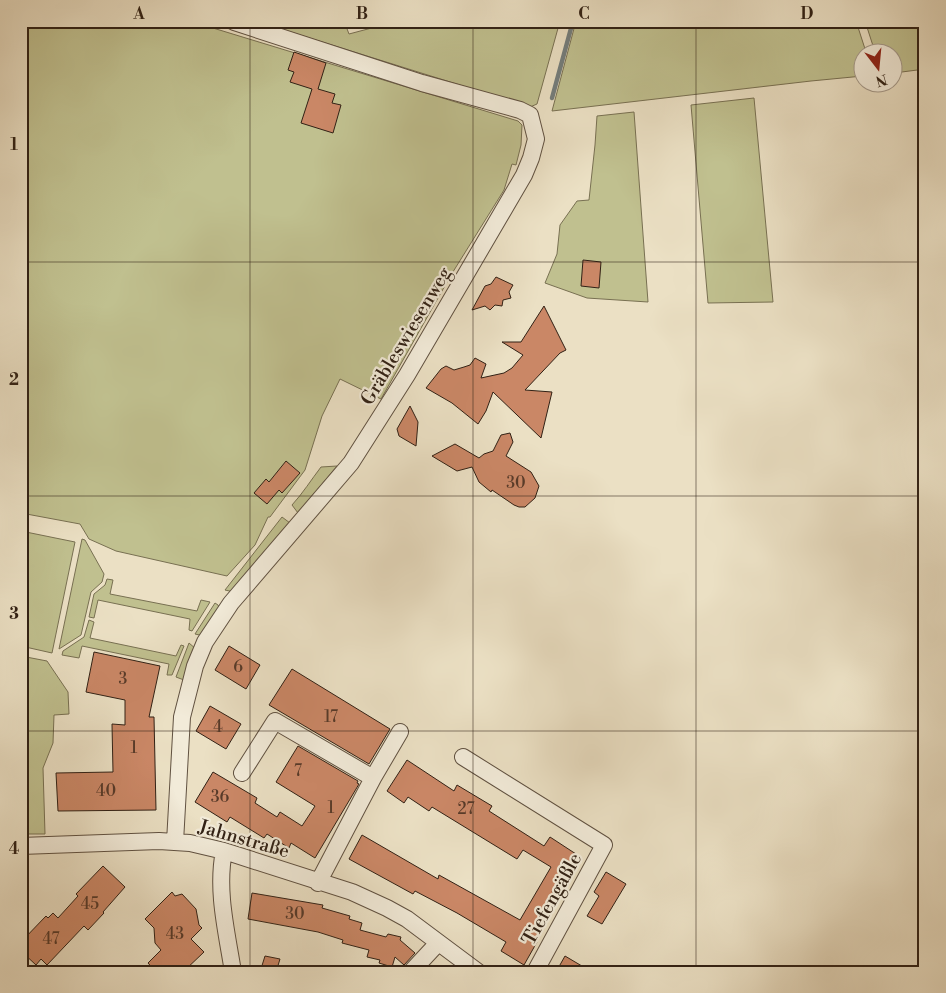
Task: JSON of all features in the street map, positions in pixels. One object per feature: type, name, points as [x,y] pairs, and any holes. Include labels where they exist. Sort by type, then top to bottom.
[{"type":"street","name":"Gräbleswiesenweg","points":[[175,842],[182,717],[196,666],[205,642],[230,603],[356,455],[448,306],[524,175],[536,139],[530,115],[520,110],[422,83],[234,22]]},
{"type":"street","points":[[242,773],[275,721],[373,778]]},
{"type":"street","points":[[318,883],[373,778],[400,732]]},
{"type":"street","name":"Tiefengäßle","points":[[463,758],[604,846],[535,972]]},
{"type":"street","name":"Jahnstraße","points":[[21,846],[150,841],[190,843],[224,852],[318,883],[352,892],[387,908],[407,920],[478,972]]},
{"type":"street","points":[[224,852],[220,868],[220,886],[233,972]]},
{"type":"street","points":[[411,972],[438,943]]},
{"type":"green space","points":[[21,21],[190,21],[518,121],[522,125],[521,145],[516,165],[512,164],[504,190],[451,275],[381,399],[340,379],[322,416],[305,470],[270,517],[268,517],[255,545],[227,576],[116,551],[89,539],[80,524],[21,513]]},
{"type":"green space","points":[[255,21],[325,21],[326,23],[344,21],[349,34],[398,21],[560,21],[537,104],[530,107]]},
{"type":"green space","points":[[576,21],[856,21],[863,42],[854,42],[854,77],[552,111]]},
{"type":"green space","points":[[865,21],[925,21],[925,69],[904,72],[904,42],[872,42]]},
{"type":"green space","points":[[754,98],[773,302],[708,303],[691,105]]},
{"type":"green space","points":[[634,112],[648,302],[587,298],[545,283],[557,254],[560,225],[577,201],[589,200],[597,116]]},
{"type":"green space","points":[[337,466],[298,513],[292,505],[321,467]]},
{"type":"green space","points":[[282,517],[290,523],[234,592],[225,590]]},
{"type":"green space","points":[[21,531],[75,542],[52,653],[21,646]]},
{"type":"green space","points":[[82,539],[85,540],[104,574],[102,582],[91,592],[81,635],[59,649]]},
{"type":"green space","points":[[107,579],[113,580],[110,594],[197,611],[201,600],[210,602],[192,631],[189,630],[190,619],[98,600],[94,618],[89,617],[94,594],[105,585]]},
{"type":"green space","points":[[215,603],[220,609],[204,636],[195,634]]},
{"type":"green space","points":[[89,620],[94,622],[90,638],[176,656],[181,645],[184,646],[172,675],[167,675],[169,664],[82,646],[79,658],[62,655],[63,651],[84,637]]},
{"type":"green space","points":[[189,643],[196,649],[184,680],[176,677]]},
{"type":"green space","points":[[21,656],[47,661],[68,692],[69,714],[54,715],[53,743],[43,768],[45,834],[21,834]]},
{"type":"building","points":[[294,52],[326,63],[318,89],[335,94],[332,103],[341,105],[333,133],[301,123],[312,89],[290,82],[294,72],[288,70]]},
{"type":"building","points":[[583,260],[601,262],[599,288],[581,286]]},
{"type":"building","points":[[496,277],[513,285],[509,292],[511,298],[503,300],[502,306],[495,305],[490,310],[485,306],[472,310],[485,286],[491,284]]},
{"type":"building","points":[[544,306],[566,350],[560,353],[525,390],[552,392],[541,438],[493,392],[486,411],[478,424],[452,403],[426,388],[441,369],[446,366],[454,370],[464,367],[470,365],[475,358],[486,364],[481,378],[504,373],[512,368],[523,355],[502,342],[521,342]]},
{"type":"building","points":[[410,406],[418,422],[416,446],[399,436],[397,429]]},
{"type":"building","points":[[510,433],[513,442],[506,456],[531,472],[539,486],[535,498],[525,507],[514,505],[492,490],[491,492],[479,482],[472,467],[457,471],[432,456],[455,444],[479,458],[493,451],[501,435]]},
{"type":"building","points":[[286,461],[300,473],[282,493],[279,490],[267,504],[254,493],[266,479],[269,482]]},
{"type":"building","points":[[229,646],[260,665],[246,689],[215,670]]},
{"type":"building","points":[[94,652],[160,666],[149,717],[154,717],[156,810],[58,811],[56,773],[113,772],[112,724],[125,725],[125,700],[86,692]]},
{"type":"building","points":[[292,669],[390,729],[369,764],[269,705]]},
{"type":"building","points":[[210,706],[241,724],[226,749],[196,731]]},
{"type":"building","points":[[298,746],[358,781],[357,783],[359,784],[315,858],[291,843],[289,848],[267,834],[264,838],[230,817],[227,822],[195,802],[213,772],[257,798],[255,803],[277,817],[280,812],[302,826],[315,806],[276,782]]},
{"type":"building","points":[[407,760],[454,791],[457,785],[492,806],[489,811],[544,846],[550,837],[576,854],[552,892],[561,897],[535,941],[537,942],[524,965],[501,951],[506,942],[457,913],[415,891],[413,894],[349,859],[362,835],[438,879],[439,875],[520,920],[551,867],[523,850],[517,859],[432,807],[429,811],[408,797],[404,803],[387,791]]},
{"type":"building","points":[[103,866],[125,887],[88,930],[84,926],[47,965],[41,959],[36,965],[21,951],[21,942],[46,916],[48,918],[53,913],[58,918],[78,896],[76,894]]},
{"type":"building","points":[[606,872],[626,884],[602,924],[587,916],[599,896],[594,892]]},
{"type":"building","points":[[172,892],[175,896],[182,894],[196,909],[199,925],[202,928],[191,939],[204,952],[183,972],[156,972],[148,963],[161,950],[155,943],[154,928],[145,919]]},
{"type":"building","points":[[252,893],[323,905],[322,908],[350,916],[349,919],[362,923],[360,930],[386,937],[388,934],[401,937],[400,940],[415,953],[404,965],[395,957],[392,967],[379,963],[380,960],[367,957],[369,950],[342,943],[343,940],[318,932],[248,919]]},
{"type":"building","points":[[265,956],[280,959],[276,972],[260,972]]},
{"type":"building","points":[[565,956],[592,972],[556,972]]},
{"type":"waterway","points":[[552,98],[573,21]]}]
